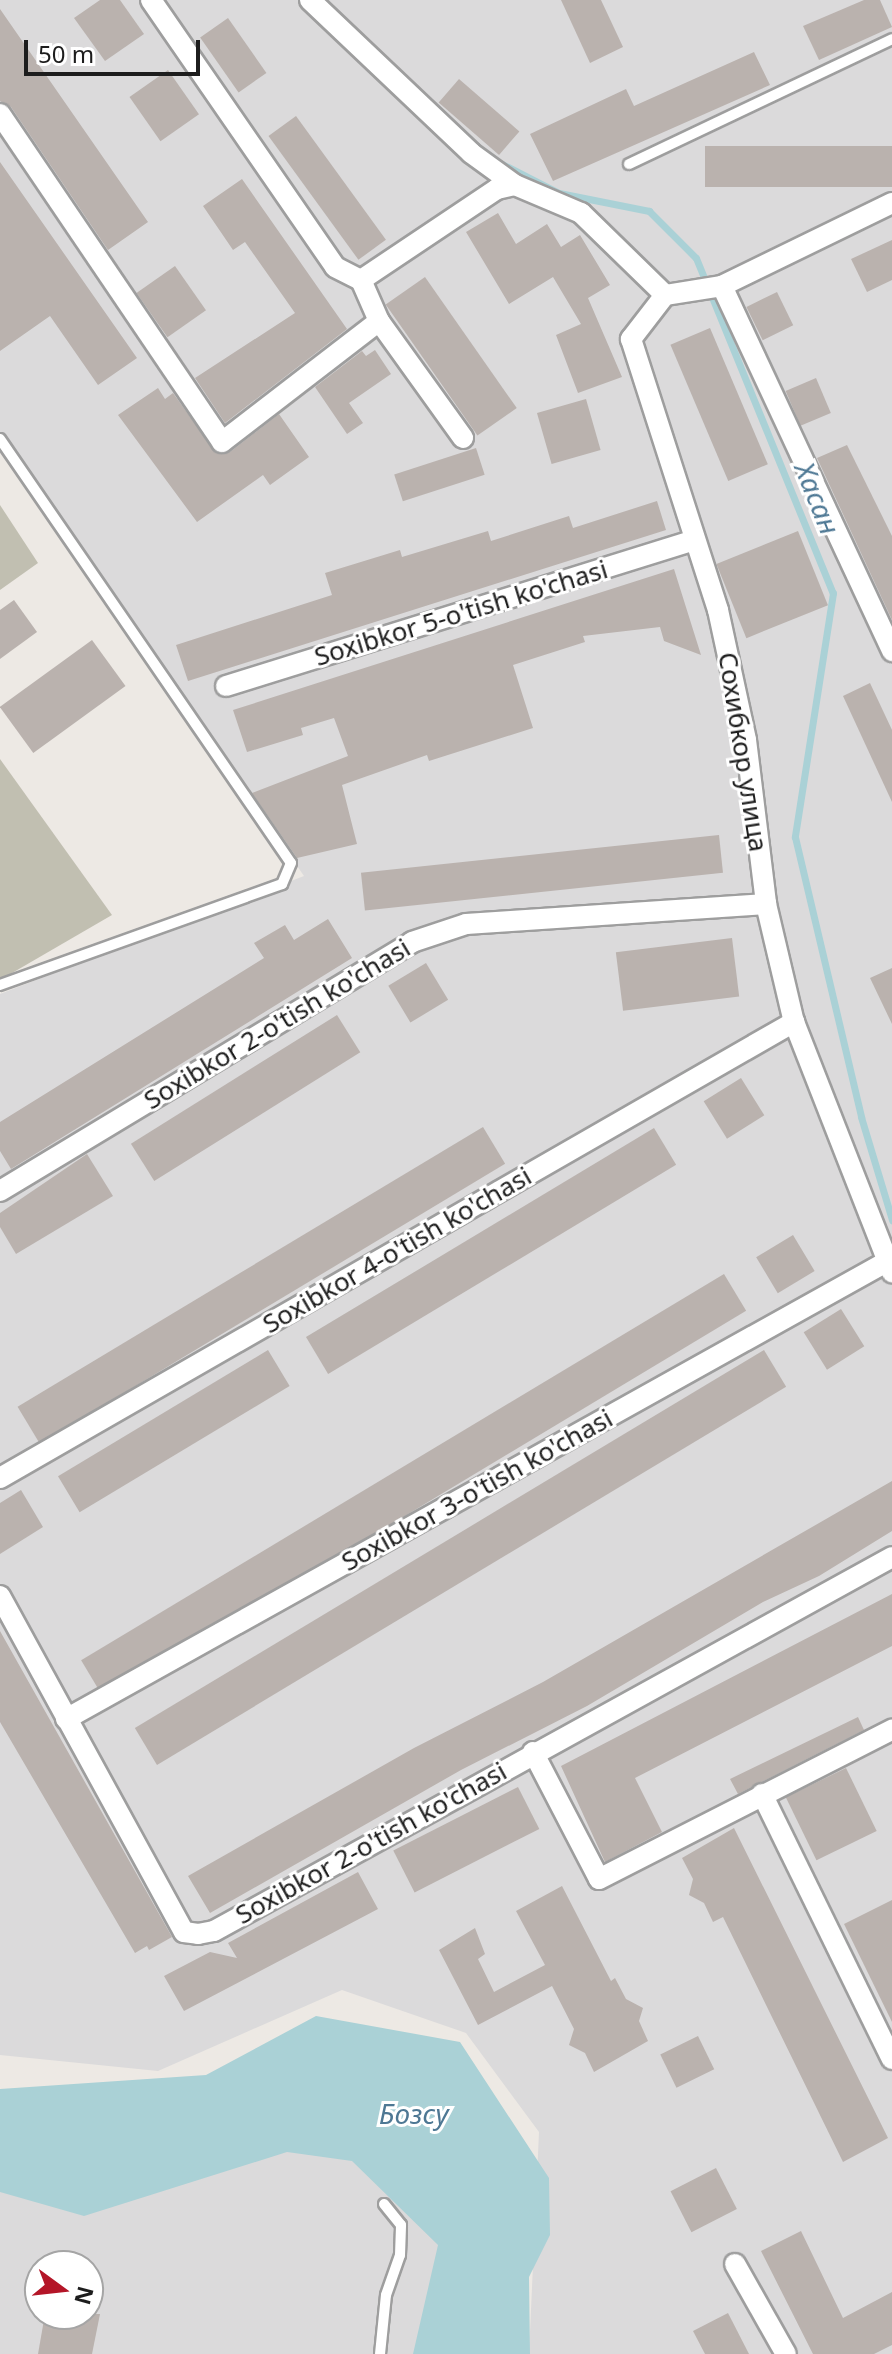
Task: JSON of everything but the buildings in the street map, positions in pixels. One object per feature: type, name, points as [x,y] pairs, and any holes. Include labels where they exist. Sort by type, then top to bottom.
[{"type":"street","points":[[151,0],[335,267],[361,280],[379,321],[463,438]]},
{"type":"street","points":[[310,0],[471,153],[515,185],[581,213],[665,295],[722,286],[890,209]]},
{"type":"street","points":[[0,114],[222,442],[379,321]]},
{"type":"street","points":[[361,280],[497,189],[515,185]]},
{"type":"street","points":[[722,286],[892,651]]},
{"type":"street","name":"Сохибкор улица","points":[[665,295],[631,339],[718,610],[746,740],[766,904],[794,1022],[890,1267]]},
{"type":"street","name":"Soxibkor 5-o'tish ko'chasi","points":[[226,686],[695,540]]},
{"type":"street","name":"Soxibkor 2-o'tish ko'chasi","points":[[0,1191],[412,942],[466,924],[766,904]]},
{"type":"street","name":"Soxibkor 4-o'tish ko'chasi","points":[[0,1478],[794,1022]]},
{"type":"street","name":"Soxibkor 3-o'tish ko'chasi","points":[[66,1719],[890,1267]]},
{"type":"street","name":"Soxibkor 2-o'tish ko'chasi","points":[[0,1596],[184,1932],[198,1934],[214,1931],[533,1752],[892,1557]]},
{"type":"street","points":[[533,1752],[599,1879],[892,1730]]},
{"type":"street","points":[[762,1794],[892,2059]]},
{"type":"street","points":[[735,2264],[786,2354]]},
{"type":"lane","points":[[629,164],[892,39]]},
{"type":"lane","points":[[0,439],[291,863],[282,884],[0,985]]},
{"type":"lane","points":[[380,2354],[386,2295],[400,2255],[401,2225],[384,2204]]},
{"type":"shaded area","points":[[0,0],[892,0],[892,2354],[529,2354],[539,2132],[466,2033],[342,1990],[158,2071],[0,2055],[0,994],[304,876],[0,434]]},
{"type":"shaded area","points":[[0,505],[38,563],[0,590]]},
{"type":"shaded area","points":[[0,759],[112,915],[0,980]]},
{"type":"shaded area","points":[[322,2111],[474,2188],[469,2354],[0,2354],[0,2115]]},
{"type":"water","name":"Бозсу","points":[[316,2016],[460,2042],[549,2178],[550,2235],[529,2277],[530,2354],[413,2354],[438,2245],[352,2161],[287,2152],[84,2216],[0,2192],[0,2089],[206,2075]]},
{"type":"waterway","name":"Хасан","points":[[502,164],[559,193],[649,211],[696,258],[833,593],[795,837],[861,1117],[892,1220]]}]
